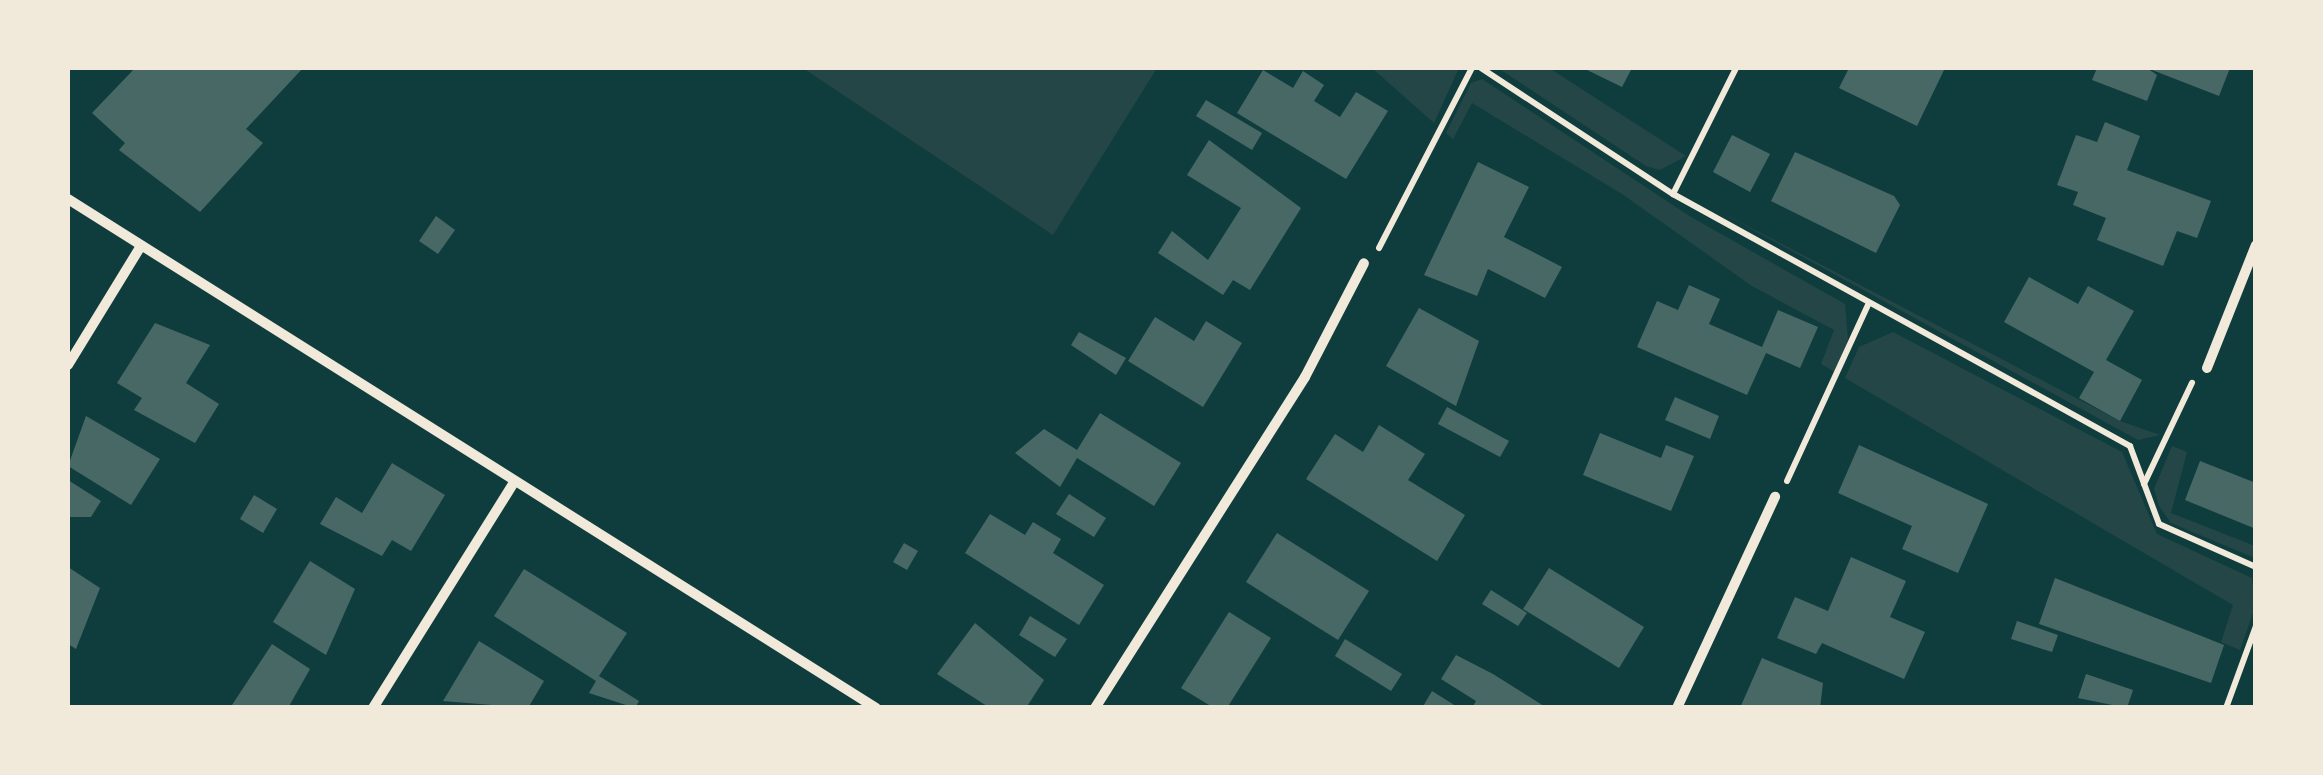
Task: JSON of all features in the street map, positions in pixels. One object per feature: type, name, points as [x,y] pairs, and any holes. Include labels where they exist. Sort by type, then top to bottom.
[{"type":"street","points":[[68,199],[876,708]]},
{"type":"street","points":[[2206,368],[2256,245]]},
{"type":"street","points":[[68,364],[141,246]]},
{"type":"street","points":[[1096,708],[1305,377],[1364,263]]},
{"type":"street","points":[[374,708],[514,482]]},
{"type":"street","points":[[1677,708],[1776,497]]},
{"type":"path","points":[[1364,263],[1386,243],[1472,68]]},
{"type":"path","points":[[1481,68],[1673,194],[1868,305],[2130,446],[2159,524],[2256,567]]},
{"type":"path","points":[[1673,194],[1736,68]]},
{"type":"path","points":[[1776,497],[1800,464],[1868,305]]},
{"type":"path","points":[[2144,485],[2186,390],[2206,368]]},
{"type":"path","points":[[2226,708],[2256,626]]},
{"type":"shaded area","points":[[803,68],[1157,68],[1053,235]]},
{"type":"shaded area","points":[[1372,68],[1459,68],[1434,123]]},
{"type":"shaded area","points":[[1498,68],[1549,68],[1686,156],[1660,170],[1646,166]]},
{"type":"shaded area","points":[[1482,79],[1691,217],[1845,304],[1848,340],[1835,372],[1821,364],[1834,330],[1752,286],[1622,194],[1472,103],[1453,139],[1446,133],[1471,83]]},
{"type":"shaded area","points":[[1715,209],[2120,421],[2160,435],[2138,440]]},
{"type":"shaded area","points":[[1893,332],[2122,452],[2157,534],[2252,578],[2255,607],[2240,650],[2221,642],[2233,605],[1845,378],[1859,347]]},
{"type":"shaded area","points":[[2172,446],[2187,452],[2171,513],[2255,546],[2255,558],[2171,523],[2159,506],[2154,489]]},
{"type":"building","points":[[135,68],[303,68],[246,129],[263,143],[200,212],[119,150],[125,143],[92,113]]},
{"type":"building","points":[[1583,68],[1632,68],[1622,87]]},
{"type":"building","points":[[1849,68],[1945,68],[1917,126],[1839,88]]},
{"type":"building","points":[[2097,68],[2147,68],[2157,75],[2147,101],[2092,80]]},
{"type":"building","points":[[2147,68],[2230,68],[2219,96]]},
{"type":"building","points":[[1263,70],[1293,88],[1303,71],[1324,85],[1314,101],[1340,117],[1356,92],[1388,111],[1346,179],[1237,113]]},
{"type":"building","points":[[1206,100],[1262,133],[1252,150],[1196,116]]},
{"type":"building","points":[[2105,122],[2140,136],[2127,170],[2211,201],[2197,238],[2177,231],[2163,266],[2097,240],[2106,218],[2073,205],[2078,192],[2057,185],[2076,135],[2097,142]]},
{"type":"building","points":[[1732,135],[1770,154],[1750,192],[1713,172]]},
{"type":"building","points":[[1209,140],[1301,208],[1250,290],[1233,280],[1223,295],[1158,253],[1172,231],[1208,260],[1241,208],[1187,175]]},
{"type":"building","points":[[1795,152],[1894,196],[1900,205],[1876,253],[1771,201]]},
{"type":"building","points":[[1478,162],[1529,187],[1504,237],[1562,267],[1545,298],[1488,269],[1477,296],[1424,275]]},
{"type":"building","points":[[436,216],[455,230],[438,254],[419,241]]},
{"type":"building","points":[[2029,277],[2078,304],[2088,286],[2134,311],[2106,360],[2142,380],[2120,421],[2079,398],[2094,372],[2004,322]]},
{"type":"building","points":[[1689,285],[1720,299],[1709,324],[1762,347],[1778,310],[1818,327],[1800,368],[1766,353],[1747,395],[1637,347],[1657,301],[1678,310]]},
{"type":"building","points":[[1419,308],[1479,341],[1456,406],[1386,366]]},
{"type":"building","points":[[1155,317],[1194,341],[1206,321],[1242,343],[1203,407],[1128,361]]},
{"type":"building","points":[[155,323],[210,345],[186,383],[219,404],[195,443],[134,410],[142,398],[117,383]]},
{"type":"building","points":[[1079,332],[1126,358],[1116,375],[1071,345]]},
{"type":"building","points":[[1675,397],[1719,416],[1710,439],[1665,420]]},
{"type":"building","points":[[1447,407],[1509,441],[1500,457],[1438,424]]},
{"type":"building","points":[[1100,413],[1181,463],[1154,506],[1077,458],[1060,487],[1015,453],[1044,429],[1077,450]]},
{"type":"building","points":[[86,416],[160,459],[131,505],[68,466]]},
{"type":"building","points":[[1379,425],[1425,454],[1408,480],[1465,515],[1437,561],[1306,479],[1335,434],[1363,452]]},
{"type":"building","points":[[1600,433],[1661,458],[1666,445],[1694,456],[1671,511],[1583,475]]},
{"type":"building","points":[[1859,445],[1988,504],[1958,573],[1902,549],[1912,526],[1838,493]]},
{"type":"building","points":[[2200,461],[2256,483],[2256,529],[2185,500]]},
{"type":"building","points":[[392,463],[445,495],[411,551],[392,540],[382,556],[320,524],[336,497],[362,513]]},
{"type":"building","points":[[68,480],[101,501],[91,517],[68,517]]},
{"type":"building","points":[[1069,494],[1106,518],[1094,537],[1056,514]]},
{"type":"building","points":[[254,495],[277,509],[263,533],[240,519]]},
{"type":"building","points":[[990,514],[1025,535],[1033,522],[1061,539],[1053,553],[1104,585],[1079,625],[965,553]]},
{"type":"building","points":[[1277,533],[1369,591],[1338,640],[1246,582]]},
{"type":"building","points":[[904,543],[918,551],[907,570],[893,562]]},
{"type":"building","points":[[1851,557],[1906,581],[1890,617],[1925,632],[1904,679],[1822,643],[1816,654],[1777,638],[1795,597],[1828,611]]},
{"type":"building","points":[[310,561],[355,589],[326,655],[273,622]]},
{"type":"building","points":[[68,567],[100,588],[76,649],[68,644]]},
{"type":"building","points":[[1549,568],[1644,627],[1619,668],[1523,609]]},
{"type":"building","points":[[524,569],[627,633],[599,676],[639,701],[635,708],[589,693],[596,681],[494,616]]},
{"type":"building","points":[[2055,578],[2224,645],[2211,683],[2039,624]]},
{"type":"building","points":[[1491,590],[1527,613],[1518,626],[1482,604]]},
{"type":"building","points":[[1229,612],[1271,638],[1227,708],[1214,708],[1181,688]]},
{"type":"building","points":[[1030,616],[1067,639],[1055,657],[1019,635]]},
{"type":"building","points":[[2017,621],[2058,635],[2052,652],[2011,639]]},
{"type":"building","points":[[975,623],[1044,680],[1026,708],[990,708],[937,674]]},
{"type":"building","points":[[1345,639],[1402,674],[1391,691],[1335,656]]},
{"type":"building","points":[[479,641],[544,681],[528,708],[443,701]]},
{"type":"building","points":[[272,644],[310,669],[288,708],[230,708]]},
{"type":"building","points":[[1456,655],[1547,708],[1472,708],[1476,701],[1441,679]]},
{"type":"building","points":[[1762,658],[1823,683],[1820,708],[1740,708]]},
{"type":"building","points":[[2086,674],[2133,690],[2127,708],[2078,698]]},
{"type":"building","points":[[1432,691],[1459,708],[1422,708]]}]
